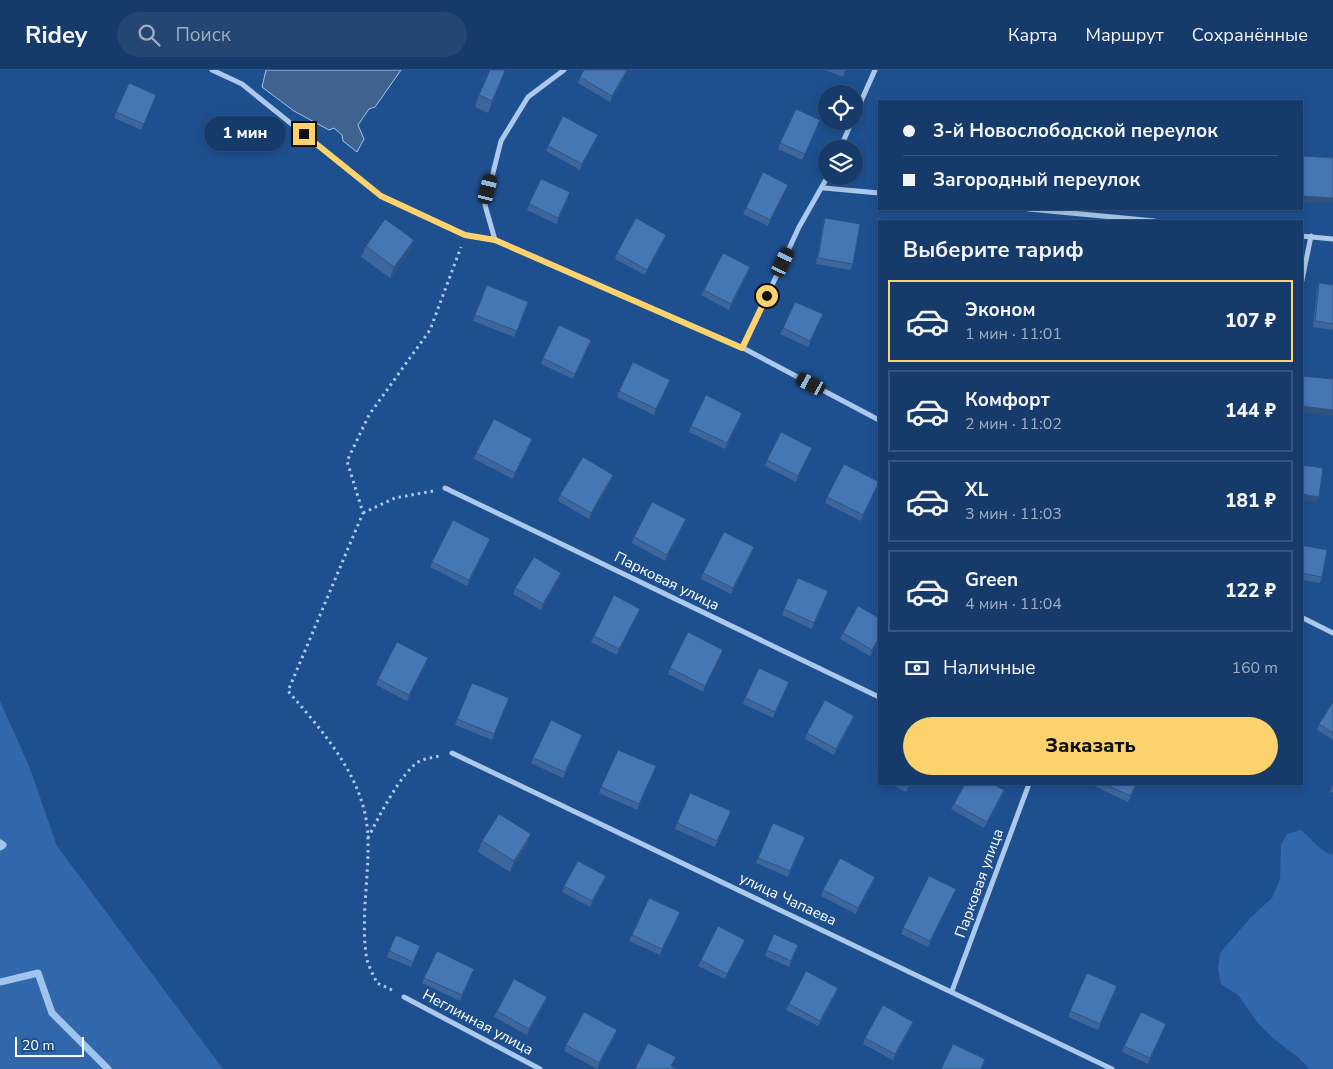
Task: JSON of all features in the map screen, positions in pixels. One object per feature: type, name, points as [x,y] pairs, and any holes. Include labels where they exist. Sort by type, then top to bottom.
[{"type":"street","points":[[212,70],[242,84],[381,196],[465,235],[495,240],[742,348],[878,419]]},
{"type":"street","points":[[495,240],[484,205],[501,141],[528,97],[564,70]]},
{"type":"street","points":[[863,97],[875,70]]},
{"type":"street","points":[[742,348],[799,227],[825,185]]},
{"type":"street","points":[[824,188],[878,193]]},
{"type":"street","points":[[1039,210],[1144,220]]},
{"type":"street","points":[[1303,236],[1333,239]]},
{"type":"street","points":[[1303,275],[1311,236]]},
{"type":"street","name":"Парковая улица","points":[[445,488],[878,697]]},
{"type":"street","points":[[1303,618],[1333,633]]},
{"type":"street","name":"улица Чапаева","points":[[452,753],[1112,1069]]},
{"type":"street","name":"Парковая улица","points":[[952,991],[1029,785]]},
{"type":"street","name":"Неглинная улица","points":[[404,996],[540,1069]]},
{"type":"path","points":[[404,996],[377,983],[366,956],[363,901],[368,838],[361,797],[329,738],[288,690],[362,513],[347,461],[369,415],[430,330],[465,235]]},
{"type":"path","points":[[362,513],[395,498],[445,488]]},
{"type":"path","points":[[368,838],[386,804],[419,761],[452,753]]},
{"type":"shaded area","points":[[266,70],[401,70],[375,107],[369,109],[358,125],[364,139],[357,152],[343,141],[342,135],[334,128],[329,130],[294,111],[262,87]]},
{"type":"shaded area","points":[[0,701],[29,766],[57,846],[223,1069],[0,1069]]},
{"type":"shaded area","points":[[1301,830],[1320,848],[1333,855],[1333,1069],[1309,1069],[1298,1057],[1275,1040],[1257,1022],[1238,995],[1221,984],[1218,969],[1220,953],[1251,917],[1272,898],[1280,879],[1281,845],[1287,834]]},
{"type":"building","points":[[490,70],[505,71],[492,101],[479,95]]},
{"type":"building","points":[[584,70],[627,70],[612,96],[580,77]]},
{"type":"building","points":[[129,83],[156,95],[144,124],[116,112]]},
{"type":"building","points":[[796,109],[818,119],[818,125],[805,154],[780,143]]},
{"type":"building","points":[[563,116],[598,135],[582,164],[548,146]]},
{"type":"building","points":[[1303,156],[1333,158],[1333,198],[1303,196]]},
{"type":"building","points":[[763,172],[788,185],[770,220],[746,208]]},
{"type":"building","points":[[541,179],[570,192],[558,218],[529,204]]},
{"type":"building","points":[[636,218],[666,235],[647,270],[617,253]]},
{"type":"building","points":[[825,218],[860,224],[853,264],[818,258]]},
{"type":"building","points":[[385,219],[414,240],[394,267],[366,246]]},
{"type":"building","points":[[723,253],[750,267],[731,304],[704,290]]},
{"type":"building","points":[[1319,283],[1333,285],[1333,324],[1315,321]]},
{"type":"building","points":[[487,285],[528,302],[517,331],[475,315]]},
{"type":"building","points":[[795,302],[823,314],[810,341],[783,328]]},
{"type":"building","points":[[559,325],[591,340],[575,374],[543,358]]},
{"type":"building","points":[[633,362],[670,380],[656,409],[619,391]]},
{"type":"building","points":[[1303,376],[1333,379],[1333,410],[1303,406]]},
{"type":"building","points":[[706,395],[742,413],[727,443],[691,426]]},
{"type":"building","points":[[494,419],[532,439],[515,473],[476,453]]},
{"type":"building","points":[[781,432],[812,448],[798,476],[767,460]]},
{"type":"building","points":[[583,457],[613,475],[591,513],[560,495]]},
{"type":"building","points":[[844,464],[878,481],[863,515],[827,497]]},
{"type":"building","points":[[1303,465],[1323,468],[1319,497],[1303,494]]},
{"type":"building","points":[[652,502],[686,519],[667,555],[634,537]]},
{"type":"building","points":[[453,520],[490,539],[469,580],[432,562]]},
{"type":"building","points":[[724,532],[754,547],[733,588],[703,573]]},
{"type":"building","points":[[1303,545],[1327,550],[1322,577],[1303,573]]},
{"type":"building","points":[[534,557],[561,573],[543,604],[515,588]]},
{"type":"building","points":[[798,578],[828,591],[814,623],[784,609]]},
{"type":"building","points":[[614,595],[640,609],[619,649],[594,636]]},
{"type":"building","points":[[858,606],[878,617],[878,640],[872,650],[843,633]]},
{"type":"building","points":[[688,632],[723,650],[705,686],[670,668]]},
{"type":"building","points":[[397,642],[428,658],[409,695],[378,679]]},
{"type":"building","points":[[759,668],[789,682],[775,712],[745,698]]},
{"type":"building","points":[[472,683],[509,698],[494,734],[457,719]]},
{"type":"building","points":[[825,700],[854,716],[836,749],[807,733]]},
{"type":"building","points":[[1333,702],[1333,733],[1319,724]]},
{"type":"building","points":[[551,720],[582,735],[565,772],[533,758]]},
{"type":"building","points":[[618,750],[656,766],[639,804],[601,787]]},
{"type":"building","points":[[964,785],[995,785],[1004,790],[987,822],[954,804]]},
{"type":"building","points":[[1107,785],[1136,785],[1130,796]]},
{"type":"building","points":[[690,793],[731,811],[717,841],[677,823]]},
{"type":"building","points":[[499,814],[531,834],[514,861],[482,841]]},
{"type":"building","points":[[773,823],[805,837],[790,871],[758,858]]},
{"type":"building","points":[[840,858],[875,877],[858,908],[823,890]]},
{"type":"building","points":[[578,861],[606,876],[592,901],[564,886]]},
{"type":"building","points":[[929,876],[956,889],[930,941],[903,928]]},
{"type":"building","points":[[649,898],[680,912],[662,949],[632,935]]},
{"type":"building","points":[[718,926],[745,940],[727,974],[701,960]]},
{"type":"building","points":[[774,934],[798,945],[791,961],[767,950]]},
{"type":"building","points":[[396,935],[420,946],[413,962],[389,951]]},
{"type":"building","points":[[437,951],[474,969],[462,995],[424,978]]},
{"type":"building","points":[[806,971],[838,988],[820,1021],[789,1004]]},
{"type":"building","points":[[1087,973],[1117,986],[1100,1024],[1070,1011]]},
{"type":"building","points":[[514,979],[547,997],[529,1029],[497,1011]]},
{"type":"building","points":[[883,1005],[913,1022],[895,1054],[865,1038]]},
{"type":"building","points":[[584,1012],[617,1030],[599,1063],[566,1045]]},
{"type":"building","points":[[1141,1012],[1166,1024],[1150,1058],[1124,1046]]},
{"type":"building","points":[[648,1043],[676,1057],[671,1066],[676,1069],[635,1069]]},
{"type":"building","points":[[953,1044],[985,1059],[981,1069],[941,1069]]},
{"type":"waterway","points":[[0,843],[3,845],[0,847]]},
{"type":"waterway","points":[[0,982],[38,973],[52,1013],[108,1069]]},
{"type":"route","points":[[304,134],[381,196],[465,235],[495,240],[742,348],[767,296]]}]
